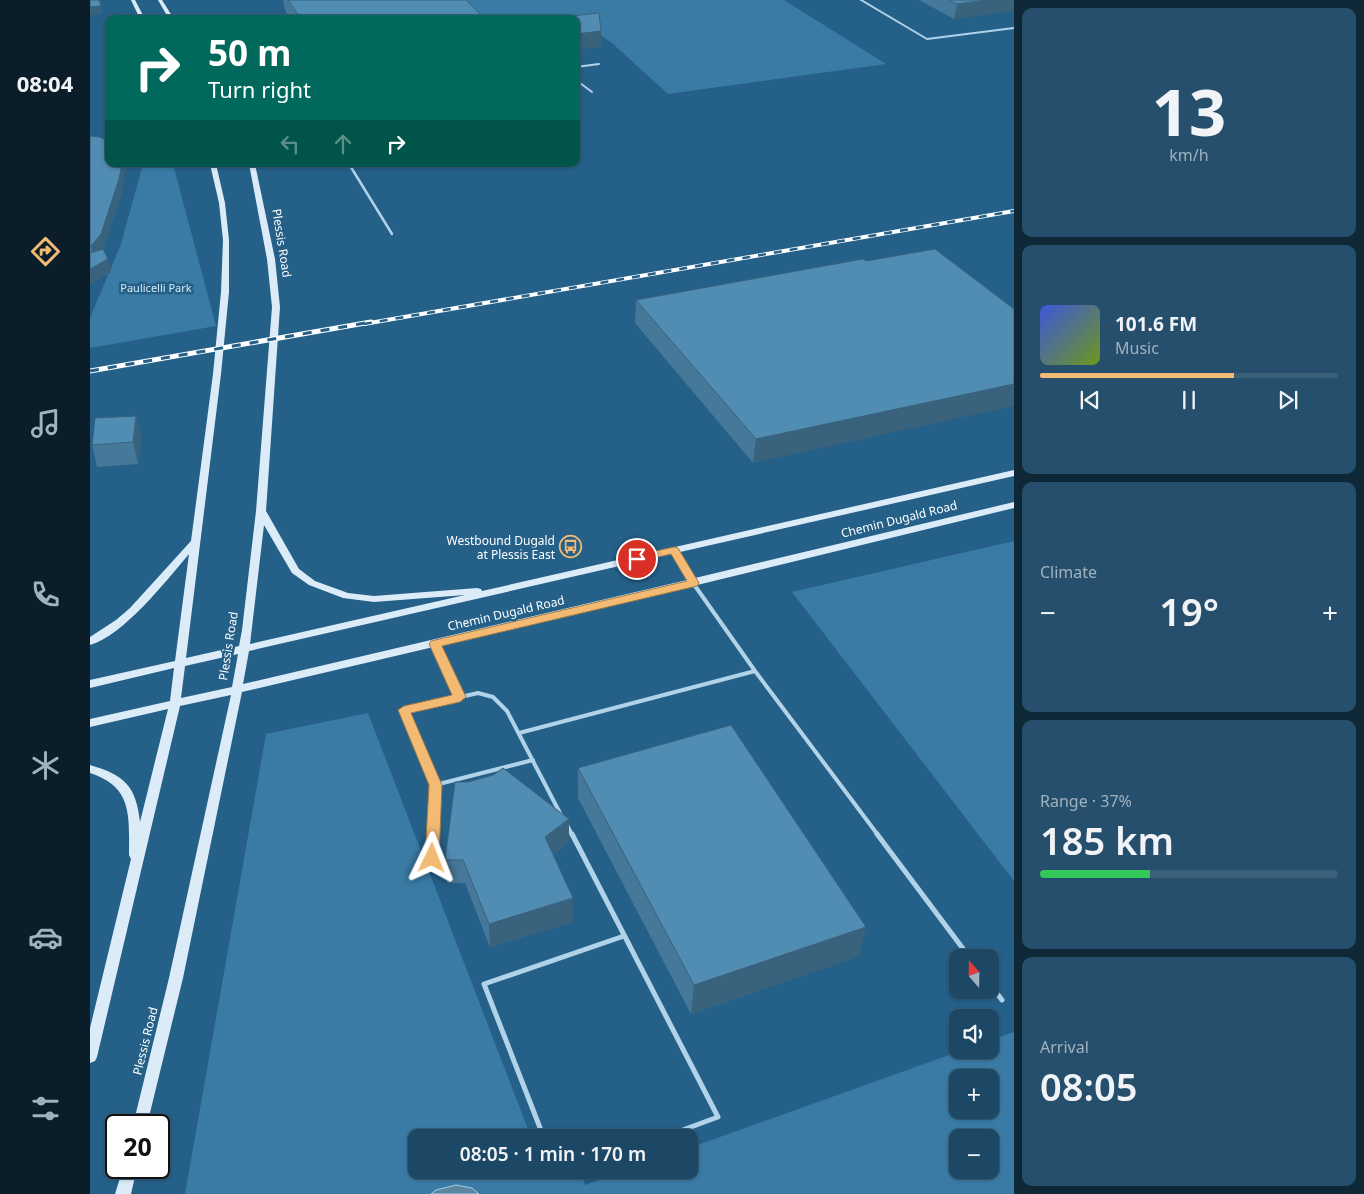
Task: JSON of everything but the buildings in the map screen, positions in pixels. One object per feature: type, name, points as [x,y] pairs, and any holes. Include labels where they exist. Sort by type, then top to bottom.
[{"type":"main road","points":[[133,0],[141,15]]},
{"type":"main road","points":[[160,0],[169,15]]},
{"type":"main road","points":[[90,1057],[136,872],[175,703],[217,374],[225,292],[226,240],[222,203],[214,167]]},
{"type":"main road","name":"Plessis Road","points":[[143,1114],[178,969],[237,690],[261,512],[276,307],[271,259],[253,167]]},
{"type":"main road","name":"Chemin Dugald Road","points":[[90,684],[1014,473]]},
{"type":"main road","name":"Chemin Dugald Road","points":[[90,723],[435,644],[1014,505]]},
{"type":"main road","points":[[261,512],[295,571],[312,583],[347,596],[374,600],[508,589]]},
{"type":"main road","points":[[90,642],[108,632],[133,609],[195,542]]},
{"type":"main road","points":[[674,550],[693,583]]},
{"type":"main road","points":[[90,769],[114,778],[125,788],[135,816],[136,872]]},
{"type":"main road","points":[[124,1194],[127,1179]]},
{"type":"lane","points":[[861,0],[927,38],[1014,28]]},
{"type":"lane","points":[[580,66],[599,64]]},
{"type":"lane","points":[[580,83],[592,92]]},
{"type":"lane","points":[[351,167],[392,234]]},
{"type":"lane","points":[[693,583],[755,670],[963,949]]},
{"type":"lane","points":[[435,644],[460,697]]},
{"type":"lane","points":[[519,733],[755,670]]},
{"type":"lane","points":[[432,858],[435,785],[404,710],[478,693],[493,697],[507,711],[519,733],[718,1117],[685,1129]]},
{"type":"lane","points":[[435,785],[533,760]]},
{"type":"lane","points":[[540,1129],[484,984],[624,936]]},
{"type":"lane","points":[[999,996],[1002,1000]]},
{"type":"green space","points":[[464,0],[784,0],[886,64],[668,94],[612,43],[580,22],[580,15],[479,14]]},
{"type":"green space","name":"Paulicelli Park","points":[[142,167],[174,167],[216,326],[90,348],[90,318],[121,244]]},
{"type":"green space","points":[[1014,541],[1014,881],[792,592]]},
{"type":"green space","points":[[368,713],[528,1129],[408,1129],[408,1179],[583,1179],[585,1185],[601,1179],[698,1179],[698,1145],[949,1055],[949,1059],[999,1059],[999,1037],[1014,1032],[1014,1194],[185,1194],[266,734]]},
{"type":"shaded area","points":[[456,1185],[472,1188],[479,1194],[431,1194],[436,1190]]},
{"type":"railway","points":[[364,324],[1014,211]]},
{"type":"railway","points":[[90,371],[371,322]]},
{"type":"place","name":"Westbound Dugald at Plessis East","points":[[571,547]]},
{"type":"route","points":[[432,858],[435,785],[404,710],[460,697],[435,644],[693,583],[674,550],[637,559]]}]
